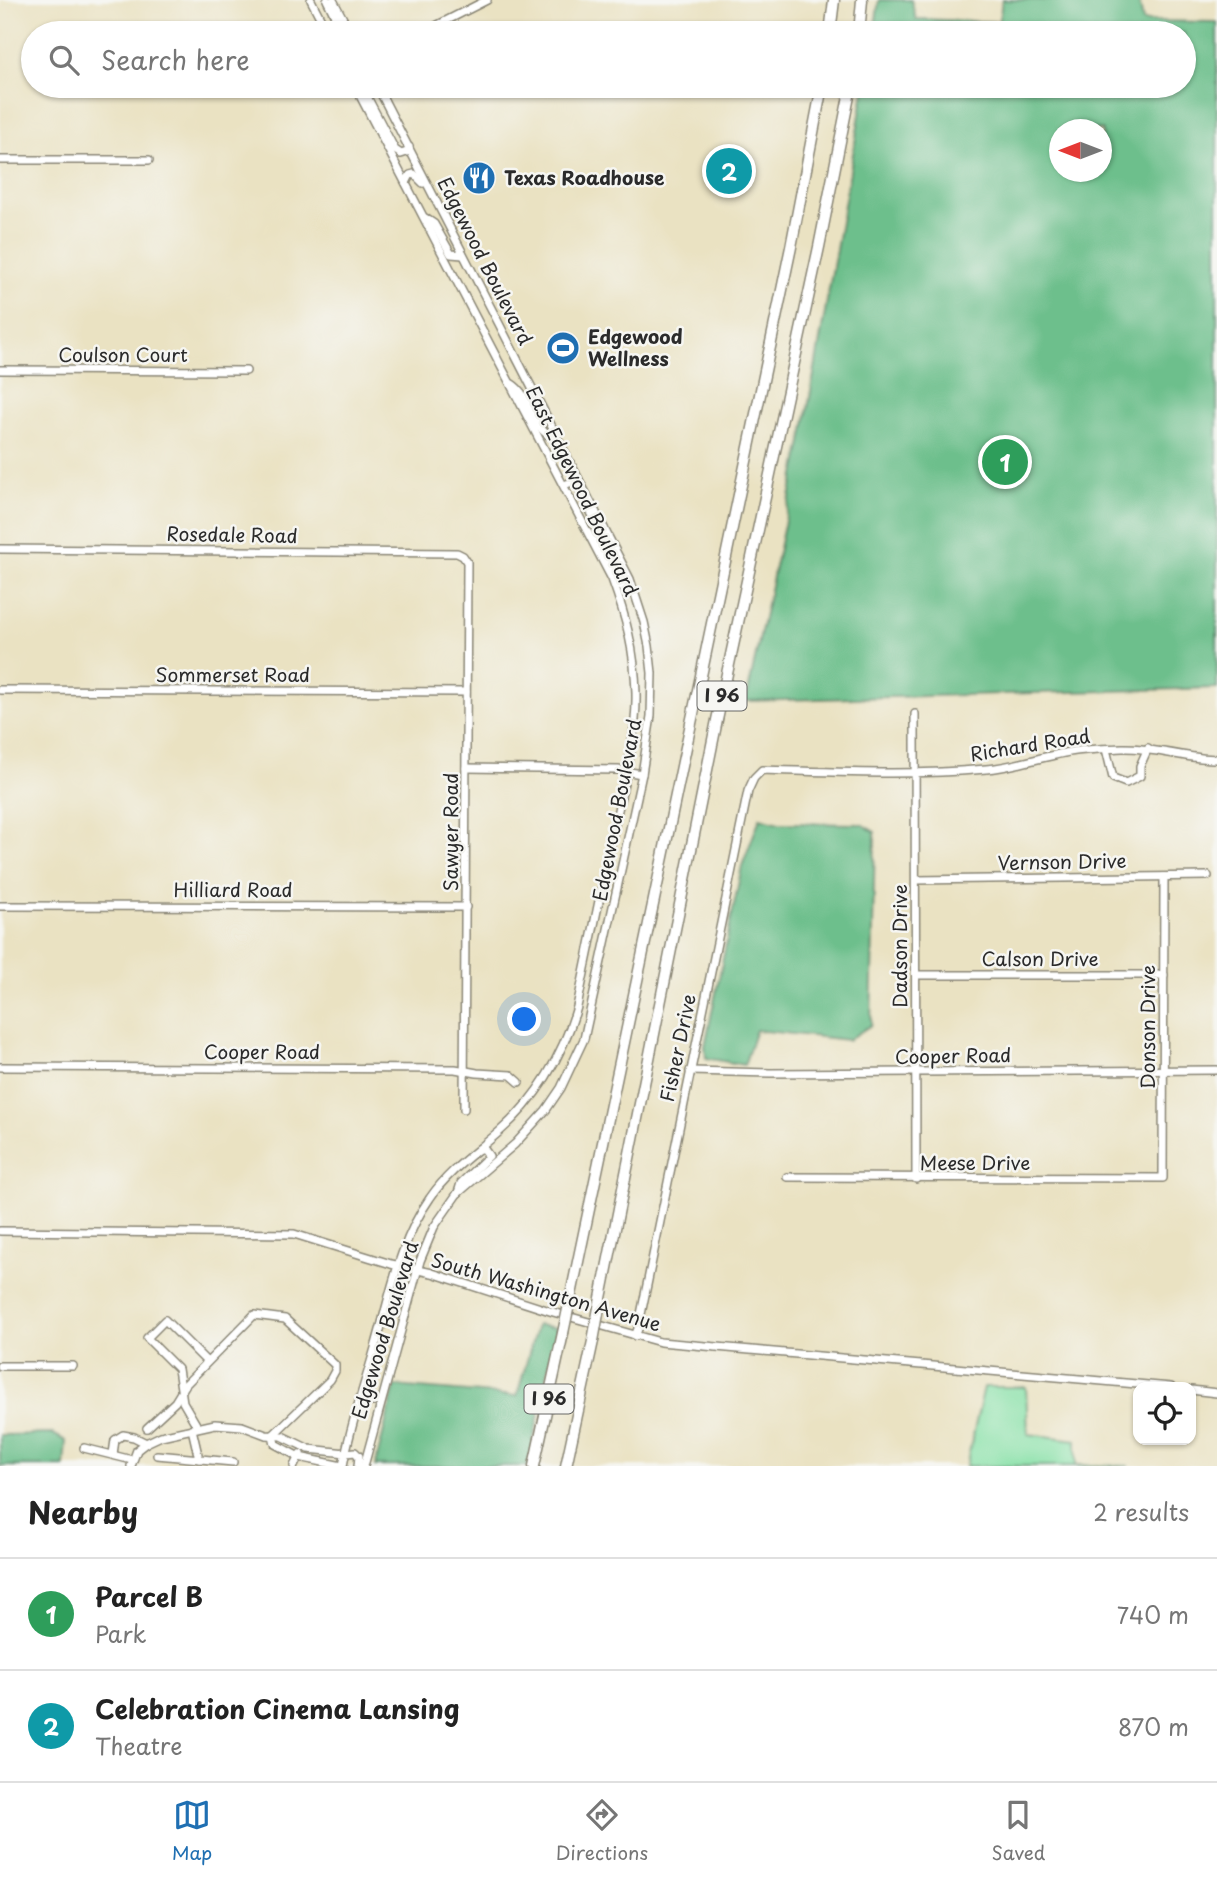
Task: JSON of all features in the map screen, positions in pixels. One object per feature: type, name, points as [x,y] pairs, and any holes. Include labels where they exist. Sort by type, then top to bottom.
[{"type":"highway","points":[[831,21],[834,0]]},
{"type":"highway","points":[[860,21],[862,0]]},
{"type":"highway","name":"I 96","points":[[534,1466],[783,288],[820,98]]},
{"type":"highway","name":"I 96","points":[[566,1466],[717,720],[850,98]]},
{"type":"street","points":[[311,0],[322,21]]},
{"type":"street","points":[[327,0],[338,21]]},
{"type":"street","points":[[333,0],[344,21]]},
{"type":"street","points":[[446,21],[487,0]]},
{"type":"street","name":"East Edgewood Boulevard","points":[[361,98],[612,579],[626,616],[632,644],[636,696],[635,723],[626,771],[577,1007],[569,1033],[547,1078],[533,1098],[459,1166],[431,1196],[408,1237],[376,1345]]},
{"type":"street","points":[[368,98],[395,150],[401,154],[407,152],[409,147],[383,98]]},
{"type":"street","name":"Edgewood Boulevard","points":[[364,1466],[418,1270],[434,1227],[457,1194],[531,1128],[561,1088],[584,1039],[642,774],[652,716],[652,673],[644,622],[635,591],[409,147]]},
{"type":"street","points":[[0,160],[149,160]]},
{"type":"street","points":[[406,183],[410,175],[417,175],[434,206],[444,216]]},
{"type":"street","points":[[424,217],[434,224],[451,254],[457,257],[463,255]]},
{"type":"street","name":"Coulson Court","points":[[0,370],[246,371]]},
{"type":"street","points":[[512,384],[521,390],[542,431],[550,436],[556,435]]},
{"type":"street","points":[[564,485],[572,482],[577,485],[597,524],[605,528]]},
{"type":"street","points":[[593,540],[603,547],[620,585],[629,592],[635,591]]},
{"type":"street","name":"Rosedale Road","points":[[0,549],[457,553],[463,556]]},
{"type":"street","name":"Sawyer Road","points":[[463,556],[467,562],[464,1109]]},
{"type":"street","name":"Sommerset Road","points":[[0,690],[466,692]]},
{"type":"street","name":"Dadson Drive","points":[[915,714],[916,1179]]},
{"type":"street","points":[[1106,749],[1113,778],[1126,783],[1140,776],[1140,766],[1148,748]]},
{"type":"street","name":"Richard Road","points":[[762,770],[915,774],[1010,766],[1065,753],[1106,749],[1148,748],[1187,757],[1217,759]]},
{"type":"street","points":[[466,768],[626,771],[642,774]]},
{"type":"street","name":"Fisher Drive","points":[[635,1336],[639,1329],[748,791],[754,778],[762,770]]},
{"type":"street","name":"Vernson Drive","points":[[916,880],[1209,876]]},
{"type":"street","name":"Donson Drive","points":[[1163,1178],[1164,877]]},
{"type":"street","name":"Hilliard Road","points":[[0,906],[467,907]]},
{"type":"street","name":"Calson Drive","points":[[916,975],[1164,975]]},
{"type":"street","name":"Cooper Road","points":[[0,1067],[455,1069],[511,1075],[519,1083]]},
{"type":"street","name":"Cooper Road","points":[[690,1071],[770,1073],[1217,1070]]},
{"type":"street","points":[[457,1194],[461,1183],[489,1156],[484,1149],[479,1149]]},
{"type":"street","name":"Meese Drive","points":[[787,1177],[1163,1178]]},
{"type":"street","name":"South Washington Avenue","points":[[0,1231],[282,1233],[313,1239],[635,1336],[684,1346],[1133,1384]]},
{"type":"street","points":[[147,1428],[175,1402],[207,1363],[254,1315],[285,1318],[335,1365],[330,1380],[273,1435]]},
{"type":"street","points":[[199,1459],[195,1427],[183,1402],[178,1369],[146,1338],[164,1320],[207,1363]]},
{"type":"street","points":[[376,1345],[377,1359],[367,1397],[372,1402],[380,1401]]},
{"type":"street","points":[[273,1435],[275,1444],[299,1457],[343,1466],[376,1345]]},
{"type":"street","points":[[0,1366],[73,1366]]},
{"type":"street","points":[[1196,1391],[1217,1393]]},
{"type":"street","points":[[84,1448],[113,1454],[132,1463],[137,1450],[161,1436],[195,1427],[227,1423],[282,1436],[304,1448],[358,1453],[358,1466]]},
{"type":"street","points":[[113,1454],[115,1440],[123,1435],[146,1443]]},
{"type":"street","points":[[294,1466],[304,1448]]},
{"type":"street","points":[[157,1455],[233,1462]]},
{"type":"green space","points":[[879,0],[911,0],[916,19],[971,21],[876,21]]},
{"type":"green space","points":[[1002,0],[1139,0],[1143,21],[999,21]]},
{"type":"green space","points":[[1196,22],[1217,22],[1217,688],[746,701],[802,442],[863,98],[1196,98]]},
{"type":"green space","points":[[760,818],[779,823],[861,824],[875,832],[871,1025],[848,1040],[756,1030],[744,1065],[706,1058],[705,1046],[742,866]]},
{"type":"green space","points":[[537,1325],[557,1328],[528,1466],[375,1466],[395,1386],[517,1396]]},
{"type":"green space","points":[[984,1387],[1026,1387],[1028,1434],[1076,1440],[1076,1465],[1130,1466],[966,1466]]},
{"type":"green space","points":[[53,1434],[66,1441],[64,1466],[0,1466],[0,1435]]},
{"type":"place","name":"Celebration Cinema Lansing","points":[[729,171]]},
{"type":"place","name":"Texas Roadhouse","points":[[479,178]]},
{"type":"place","name":"Edgewood Wellness","points":[[563,348]]},
{"type":"place","name":"Parcel B","points":[[1005,462]]}]
